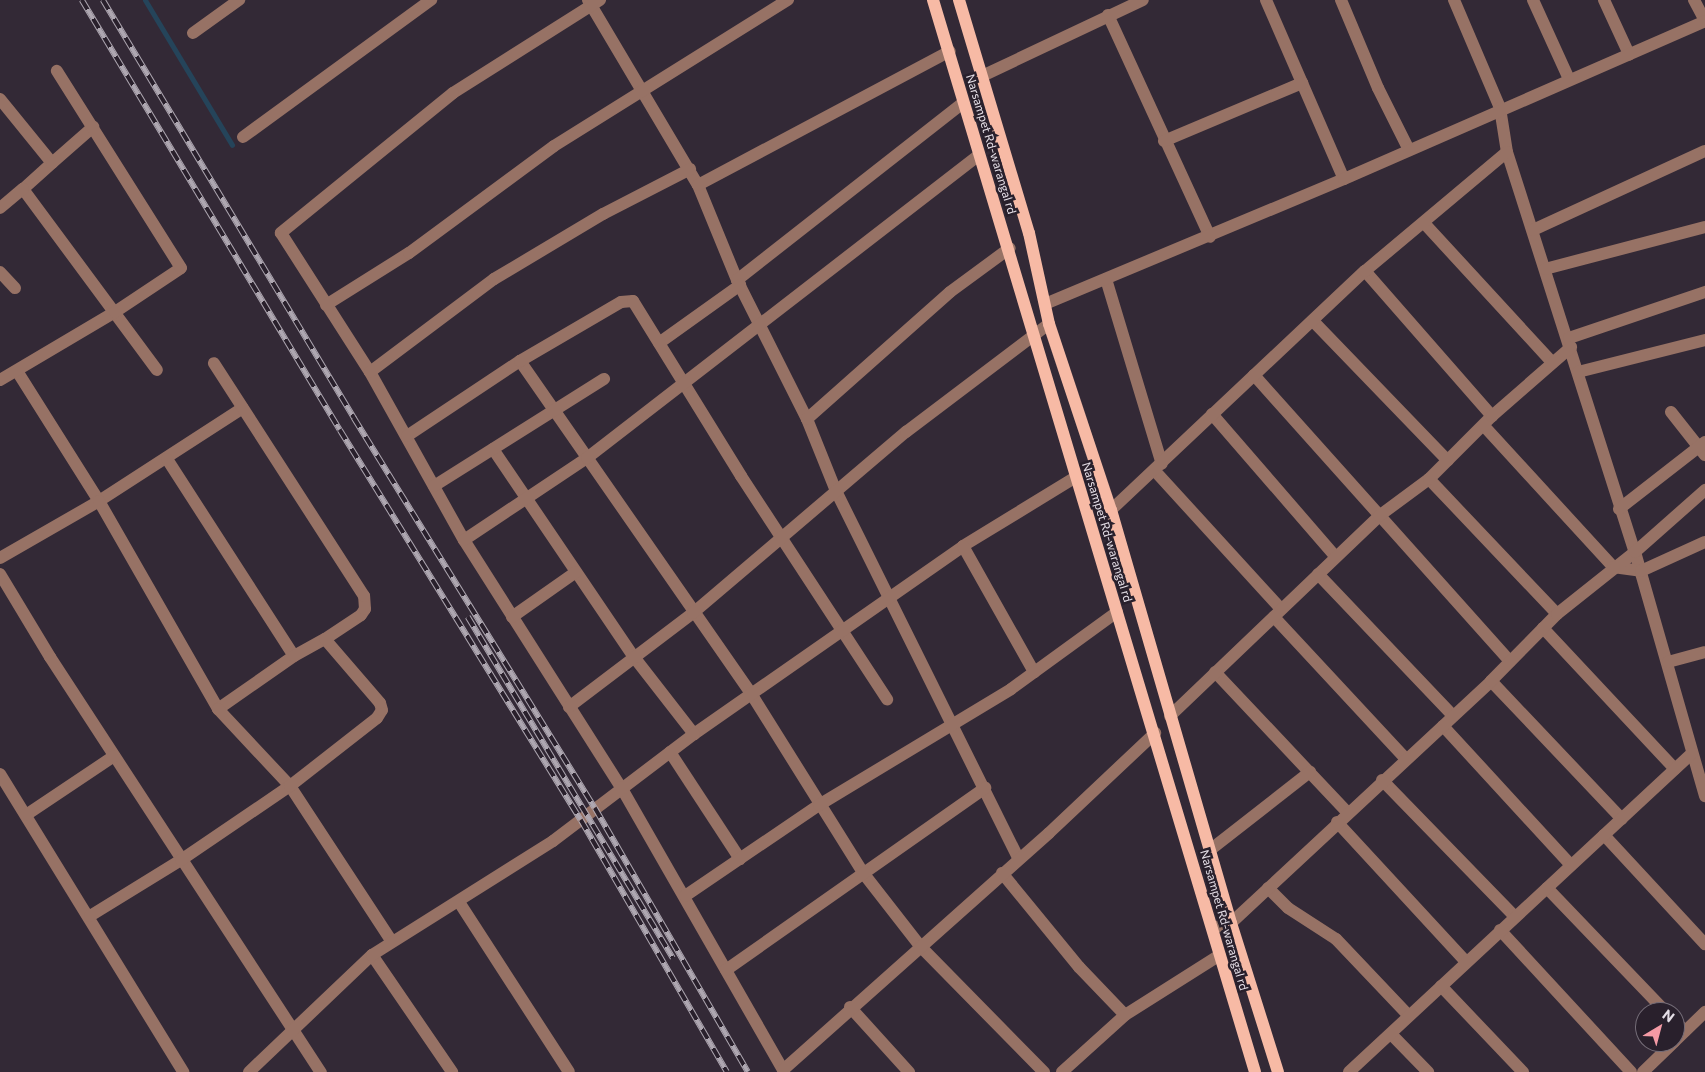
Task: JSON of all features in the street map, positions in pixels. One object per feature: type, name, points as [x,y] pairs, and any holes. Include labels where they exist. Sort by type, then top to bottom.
[{"type":"main road","name":"Narsampet Rd-warangal rd","points":[[933,0],[950,51],[979,155],[1010,248],[1034,336],[1155,733],[1255,1072]]},
{"type":"main road","name":"Narsampet Rd-warangal rd","points":[[959,0],[980,77],[1029,233],[1049,324],[1111,510],[1231,923],[1278,1072]]},
{"type":"street","points":[[193,33],[239,0]]},
{"type":"street","points":[[243,137],[431,0]]},
{"type":"street","points":[[326,305],[409,252],[554,146],[642,88],[788,0]]},
{"type":"street","points":[[980,77],[1143,0]]},
{"type":"street","points":[[1266,0],[1344,179]]},
{"type":"street","points":[[1341,0],[1378,88],[1409,150]]},
{"type":"street","points":[[1454,0],[1500,108],[1507,152],[1570,343],[1619,509],[1641,571],[1705,796]]},
{"type":"street","points":[[1533,0],[1569,79]]},
{"type":"street","points":[[1604,0],[1629,54]]},
{"type":"street","points":[[1045,304],[1210,237],[1500,108],[1705,21],[1694,0]]},
{"type":"street","points":[[1019,859],[891,596],[836,491],[807,419],[739,282],[698,185],[593,2],[453,93],[281,233],[370,372],[464,540],[621,787],[685,896],[783,1071],[850,1007],[1019,859],[1155,733]]},
{"type":"street","points":[[1108,15],[1164,141],[1210,237]]},
{"type":"street","points":[[698,185],[950,51]]},
{"type":"street","points":[[0,380],[115,312],[181,268],[58,71]]},
{"type":"street","points":[[1164,141],[1302,84]]},
{"type":"street","points":[[0,98],[52,163]]},
{"type":"street","points":[[659,343],[739,282],[963,103]]},
{"type":"street","points":[[0,208],[93,127]]},
{"type":"street","points":[[1533,230],[1705,151]]},
{"type":"street","points":[[1111,510],[1159,468],[1212,414],[1365,271],[1507,152]]},
{"type":"street","points":[[464,540],[587,458],[979,155]]},
{"type":"street","points":[[370,372],[494,279],[603,214],[690,169]]},
{"type":"street","points":[[23,189],[157,370]]},
{"type":"street","points":[[1424,223],[1552,362]]},
{"type":"street","points":[[1545,269],[1705,227]]},
{"type":"street","points":[[807,419],[950,292],[1010,248]]},
{"type":"street","points":[[1365,271],[1488,421],[1613,567],[1641,571],[1705,542]]},
{"type":"street","points":[[0,272],[15,288]]},
{"type":"street","points":[[1106,279],[1159,468],[1277,613],[1406,759]]},
{"type":"street","points":[[1170,716],[1335,556],[1379,516],[1429,479],[1570,343],[1705,292]]},
{"type":"street","points":[[407,436],[520,361],[628,300],[638,304],[683,384],[887,699]]},
{"type":"street","points":[[1313,321],[1448,461]]},
{"type":"street","points":[[569,707],[693,613],[780,536],[906,432],[1049,324]]},
{"type":"street","points":[[1578,372],[1705,340]]},
{"type":"street","points":[[520,361],[693,613],[752,695],[864,874],[920,946],[1044,1072]]},
{"type":"street","points":[[214,363],[364,596],[364,609],[361,615],[325,639],[294,656],[218,709]]},
{"type":"street","points":[[17,371],[99,501],[218,709],[290,786],[392,942]]},
{"type":"street","points":[[1254,375],[1510,661]]},
{"type":"street","points":[[434,486],[604,380]]},
{"type":"street","points":[[0,558],[99,501],[167,459],[243,408]]},
{"type":"street","points":[[1619,509],[1703,448],[1671,412]]},
{"type":"street","points":[[1212,414],[1335,556]]},
{"type":"street","points":[[494,449],[634,657],[694,734]]},
{"type":"street","points":[[167,459],[294,656]]},
{"type":"street","points":[[249,1072],[292,1028],[372,955],[554,841],[621,787],[842,630],[963,546],[1076,476]]},
{"type":"street","points":[[1429,479],[1557,614]]},
{"type":"street","points":[[1213,928],[1231,923],[1347,812],[1491,681],[1557,614],[1613,567],[1635,552],[1705,490]]},
{"type":"street","points":[[963,546],[1034,672]]},
{"type":"street","points":[[512,617],[576,572]]},
{"type":"street","points":[[0,574],[181,860],[321,1072]]},
{"type":"street","points":[[1318,574],[1453,716]]},
{"type":"street","points":[[685,896],[820,805],[1034,672],[1117,612]]},
{"type":"street","points":[[1543,628],[1675,769]]},
{"type":"street","points":[[90,916],[181,860],[290,786],[377,718],[382,710],[380,704],[325,639]]},
{"type":"street","points":[[1668,662],[1705,652]]},
{"type":"street","points":[[1215,672],[1347,812]]},
{"type":"street","points":[[1491,681],[1622,819]]},
{"type":"street","points":[[1443,726],[1572,864]]},
{"type":"street","points":[[670,752],[740,859]]},
{"type":"street","points":[[1350,1072],[1392,1035],[1408,1015],[1692,753]]},
{"type":"street","points":[[26,815],[114,756]]},
{"type":"street","points":[[1210,850],[1310,772]]},
{"type":"street","points":[[0,774],[90,916],[183,1072]]},
{"type":"street","points":[[1382,780],[1515,918]]},
{"type":"street","points":[[726,970],[985,788]]},
{"type":"street","points":[[1337,822],[1466,962]]},
{"type":"street","points":[[1604,835],[1705,944]]},
{"type":"street","points":[[1002,873],[1079,967],[1125,1015]]},
{"type":"street","points":[[1268,888],[1288,908],[1336,939],[1408,1015]]},
{"type":"street","points":[[1546,888],[1656,1002]]},
{"type":"street","points":[[459,902],[569,1072]]},
{"type":"street","points":[[1500,930],[1631,1072]]},
{"type":"street","points":[[372,955],[452,1072]]},
{"type":"street","points":[[1062,1072],[1125,1015],[1220,955]]},
{"type":"street","points":[[1441,986],[1523,1072]]},
{"type":"street","points":[[850,1007],[909,1072]]},
{"type":"street","points":[[1685,1031],[1705,1012]]},
{"type":"street","points":[[1392,1035],[1428,1072]]},
{"type":"street","points":[[1643,1072],[1663,1052]]},
{"type":"waterway","points":[[145,0],[232,145]]},
{"type":"railway","points":[[82,0],[340,430],[581,820],[727,1072]]},
{"type":"railway","points":[[103,0],[354,418],[595,808],[748,1072]]},
{"type":"railway","points":[[468,617],[673,958]]}]
